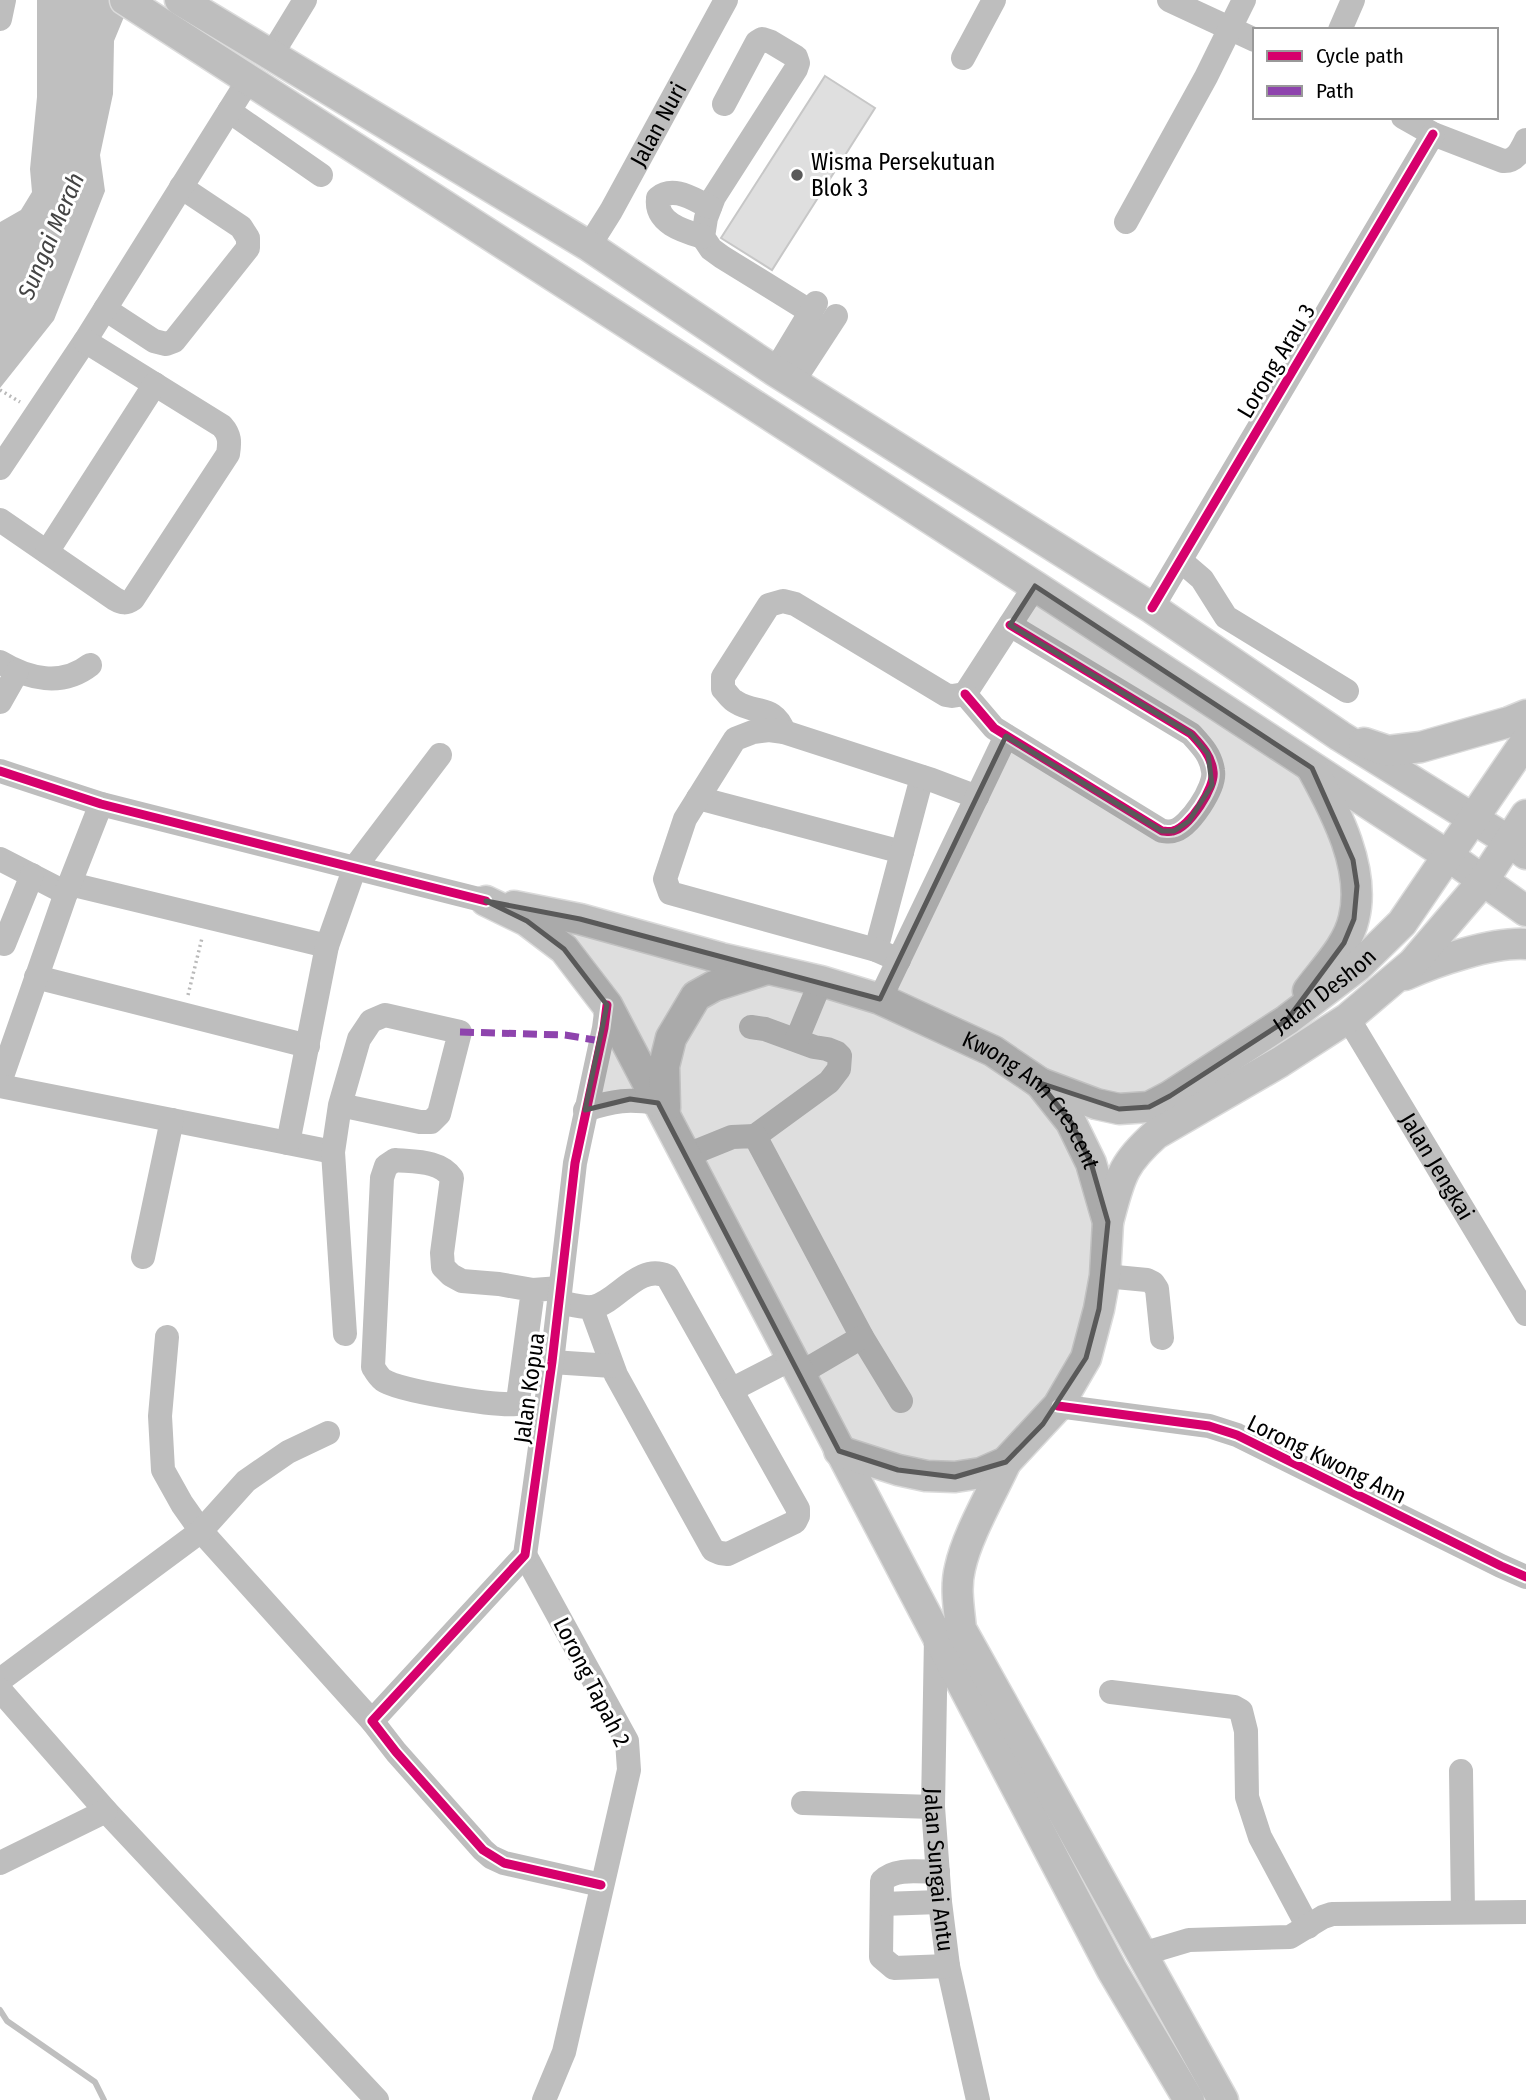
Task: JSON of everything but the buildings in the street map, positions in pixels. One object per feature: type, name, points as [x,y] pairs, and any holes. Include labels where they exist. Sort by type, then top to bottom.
[{"type":"main road","points":[[180,0],[589,246],[784,377],[1152,608],[1340,736],[1517,848]]},
{"type":"main road","points":[[135,7],[1263,734],[1447,855],[1526,911]]},
{"type":"main road","points":[[1340,736],[1388,751],[1422,747],[1526,715]]},
{"type":"main road","name":"Jalan Deshon","points":[[1040,1083],[1096,1104],[1119,1109],[1149,1107],[1287,1020],[1358,966],[1402,923],[1526,741]]},
{"type":"main road","points":[[1287,1020],[1344,943],[1354,919],[1357,886],[1353,860],[1326,793],[1312,768]]},
{"type":"main road","name":"Jalan Deshon","points":[[1108,1222],[1120,1177],[1140,1148],[1156,1134],[1280,1062],[1348,1018],[1413,963],[1483,881],[1517,848],[1526,815]]},
{"type":"main road","points":[[486,901],[527,921],[564,950],[607,1005],[1112,1970],[1189,2100]]},
{"type":"main road","name":"Kwong Ann Crescent","points":[[486,901],[580,919],[721,958],[821,981],[880,999],[993,1051],[1040,1083],[1071,1122],[1091,1163],[1108,1222],[1105,1276],[1086,1359],[1058,1406],[1006,1462],[981,1473],[955,1477],[926,1476],[898,1471],[839,1451]]},
{"type":"main road","points":[[1394,979],[1454,956],[1526,944]]},
{"type":"main road","points":[[662,1111],[664,1066],[671,1038],[696,996],[714,986],[771,968]]},
{"type":"main road","points":[[1006,1462],[975,1527],[960,1567],[957,1594],[961,1629],[1223,2100]]},
{"type":"street","points":[[0,19],[4,0]]},
{"type":"street","points":[[272,54],[305,0]]},
{"type":"street","name":"Jalan Nuri","points":[[589,246],[611,211],[726,0]]},
{"type":"street","points":[[964,58],[994,0]]},
{"type":"street","points":[[1169,0],[1253,39]]},
{"type":"street","points":[[1126,222],[1206,77],[1244,0]]},
{"type":"street","points":[[1341,28],[1353,0]]},
{"type":"street","points":[[703,237],[706,218],[715,197],[796,69],[796,57],[771,41],[762,39],[757,43],[723,104]]},
{"type":"street","points":[[0,468],[85,341],[249,79]]},
{"type":"street","points":[[229,111],[321,175]]},
{"type":"street","points":[[1407,119],[1433,134],[1503,161],[1515,159],[1526,139]]},
{"type":"street","name":"Lorong Arau 3","points":[[1152,608],[1433,134]]},
{"type":"street","points":[[105,309],[154,341],[166,344],[174,341],[248,248],[248,238],[241,228],[181,187]]},
{"type":"street","points":[[710,207],[674,191],[665,192],[658,198],[657,208],[663,217],[685,232],[703,237],[711,249],[722,257],[821,310],[784,377]]},
{"type":"street","points":[[0,520],[115,599],[128,602],[137,593],[228,454],[230,441],[222,426],[85,341]]},
{"type":"street","points":[[47,552],[155,384]]},
{"type":"street","points":[[1181,561],[1202,579],[1226,617],[1347,691]]},
{"type":"street","points":[[784,732],[780,722],[770,713],[736,702],[723,689],[723,677],[769,605],[783,601],[795,604],[946,695],[952,696],[965,694],[1035,586]]},
{"type":"street","points":[[965,694],[993,728],[1162,831],[1174,831],[1189,821],[1212,785],[1214,773],[1208,754],[1191,734],[1010,625]]},
{"type":"street","points":[[0,702],[8,667],[37,678],[56,679],[79,674],[90,665]]},
{"type":"street","points":[[887,955],[670,893],[665,879],[685,819],[735,739],[753,732],[769,730],[784,732],[976,797]]},
{"type":"street","points":[[887,955],[976,797],[1006,736]]},
{"type":"street","points":[[288,1143],[327,946],[355,867],[440,755]]},
{"type":"street","points":[[0,771],[101,804],[486,901]]},
{"type":"street","points":[[880,999],[902,852],[922,777]]},
{"type":"street","points":[[698,798],[902,852]]},
{"type":"street","points":[[101,804],[68,889],[0,1084],[332,1152]]},
{"type":"street","points":[[0,859],[32,876],[68,889],[208,917],[327,946]]},
{"type":"street","points":[[32,876],[2,943],[39,970],[183,1014],[307,1046]]},
{"type":"street","points":[[797,1040],[821,981]]},
{"type":"street","name":"Jalan Kopua","points":[[525,1555],[552,1362],[575,1163],[607,1005]]},
{"type":"street","points":[[340,1105],[431,1122],[439,1114],[460,1032],[385,1015],[370,1021],[359,1039],[340,1105],[332,1152],[345,1335]]},
{"type":"street","name":"Jalan Jengkai","points":[[1348,1018],[1526,1314]]},
{"type":"street","points":[[685,1156],[732,1137],[755,1136],[829,1082],[839,1069],[840,1056],[837,1053],[765,1029],[751,1027]]},
{"type":"street","points":[[585,1110],[608,1102],[630,1100],[662,1111]]},
{"type":"street","points":[[143,1257],[172,1120]]},
{"type":"street","points":[[755,1136],[901,1401]]},
{"type":"street","points":[[533,1290],[516,1404],[412,1391],[379,1377],[373,1367],[382,1178],[386,1166],[395,1160],[428,1163],[446,1170],[452,1178],[442,1253],[443,1267],[462,1281],[499,1284],[533,1290],[559,1295],[591,1307],[600,1304],[642,1276],[656,1273],[667,1276],[798,1509],[794,1522],[728,1554],[713,1549],[612,1366],[591,1307]]},
{"type":"street","points":[[1105,1276],[1147,1280],[1153,1283],[1157,1289],[1162,1338]]},
{"type":"street","points":[[731,1390],[795,1367],[863,1336]]},
{"type":"street","points":[[167,1337],[160,1416],[163,1470],[201,1531],[372,1721],[483,1850],[503,1863],[601,1885]]},
{"type":"street","points":[[552,1362],[612,1366]]},
{"type":"street","name":"Lorong Kwong Ann","points":[[1058,1406],[1209,1426],[1237,1436],[1526,1577]]},
{"type":"street","points":[[0,1680],[201,1531],[246,1481],[288,1452],[328,1433]]},
{"type":"street","points":[[372,1721],[525,1555]]},
{"type":"street","name":"Lorong Tapah 2","points":[[525,1555],[627,1741],[629,1770],[564,2052],[544,2100]]},
{"type":"street","name":"Jalan Sungai Antu","points":[[936,1637],[933,1807],[940,1902],[948,1966],[978,2100]]},
{"type":"street","points":[[0,1690],[106,1811],[377,2100]]},
{"type":"street","points":[[1111,1692],[1234,1707],[1241,1711],[1246,1731],[1247,1797],[1250,1807],[1260,1838],[1308,1927]]},
{"type":"street","points":[[1461,1771],[1463,1912]]},
{"type":"street","points":[[803,1803],[933,1807]]},
{"type":"street","points":[[0,1863],[106,1811]]},
{"type":"street","points":[[938,1872],[900,1872],[888,1874],[883,1881],[881,1957],[886,1964],[894,1968],[948,1966]]},
{"type":"street","points":[[882,1904],[940,1902]]},
{"type":"street","points":[[1142,1954],[1189,1940],[1290,1937],[1332,1914],[1526,1912]]},
{"type":"path","points":[[183,1014],[208,917]]},
{"type":"highlighted area","points":[[1035,586],[1312,768],[1353,860],[1357,886],[1354,919],[1344,943],[1287,1020],[1170,1096],[1149,1107],[1119,1109],[1040,1083],[1071,1122],[1091,1163],[1108,1222],[1099,1309],[1086,1358],[1043,1424],[1006,1462],[955,1477],[898,1470],[839,1451],[658,1103],[630,1099],[585,1110],[607,1005],[564,949],[527,921],[486,901],[580,919],[880,999],[1006,736],[1162,831],[1174,831],[1189,821],[1212,785],[1208,754],[1191,734],[1010,625]]},
{"type":"water","name":"Sungai Merah","points":[[37,0],[131,0],[114,41],[113,94],[100,155],[105,191],[54,320],[0,388],[0,222],[21,210],[32,192],[30,169],[37,97]]},
{"type":"waterway","points":[[0,2010],[7,2021],[95,2082],[104,2100]]},
{"type":"marked path","points":[[460,1032],[565,1035],[601,1041]]},
{"type":"cycle path","points":[[1152,608],[1433,134]]},
{"type":"cycle path","points":[[965,694],[994,728],[1162,831],[1179,828],[1200,806],[1210,787],[1213,771],[1208,755],[1191,734],[1010,625]]},
{"type":"cycle path","points":[[0,771],[101,804],[486,901]]},
{"type":"cycle path","points":[[601,1885],[504,1863],[483,1850],[372,1721],[525,1555],[552,1362],[575,1163],[607,1005]]},
{"type":"cycle path","points":[[1058,1406],[1209,1426],[1237,1435],[1526,1577]]},
{"type":"place","name":"Wisma Persekutuan Blok 3","points":[[797,175]]}]
